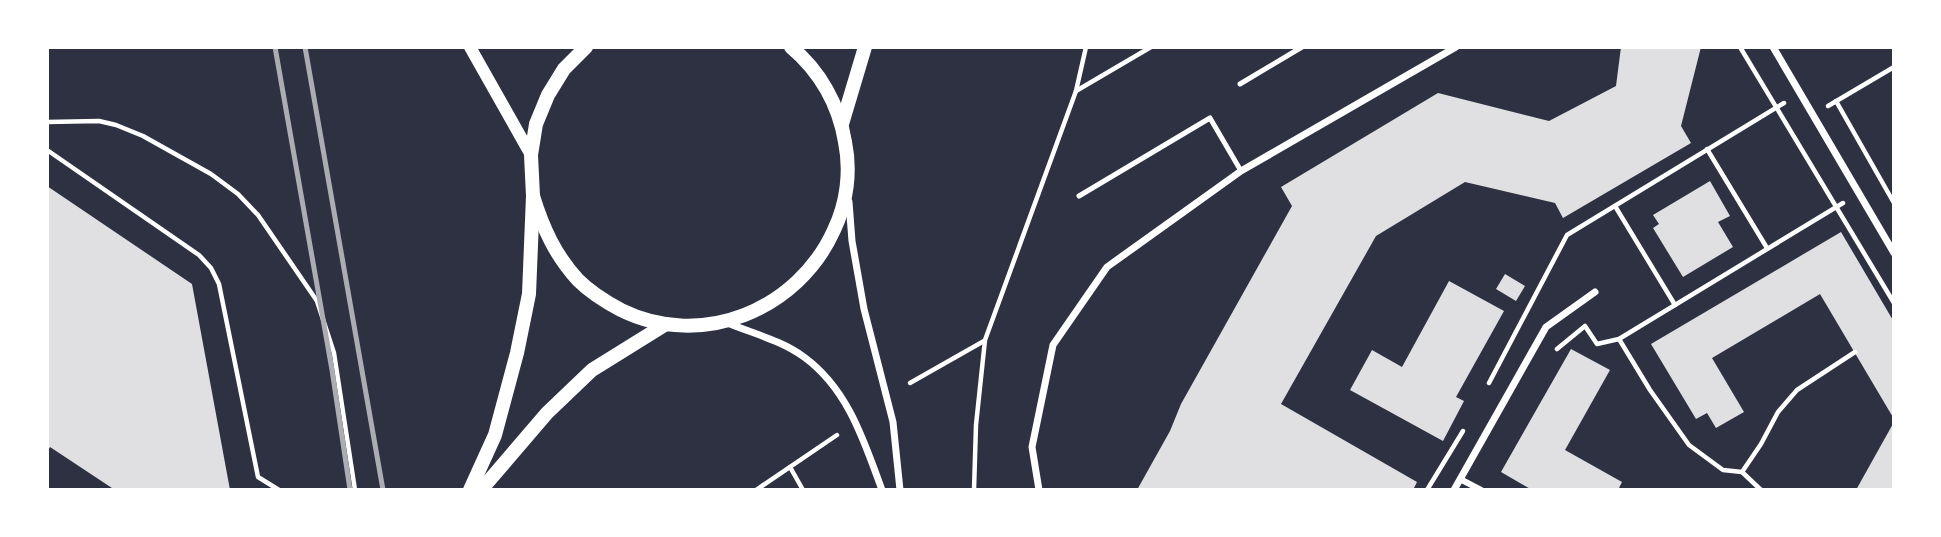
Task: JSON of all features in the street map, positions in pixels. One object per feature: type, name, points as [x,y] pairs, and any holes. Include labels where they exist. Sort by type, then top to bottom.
[{"type":"main road","points":[[470,490],[495,435],[517,353],[529,294],[533,196],[531,155],[536,124],[548,95],[564,69],[586,47]]},
{"type":"main road","points":[[533,196],[543,228],[558,257],[579,282],[605,302],[634,316],[666,324],[695,326],[724,322],[765,306],[783,295],[808,273],[827,247],[840,216],[847,184],[848,154],[842,124],[827,90],[806,59],[791,47]]},
{"type":"main road","points":[[842,124],[865,47]]},
{"type":"main road","points":[[481,490],[547,413],[592,370],[666,324]]},
{"type":"street","points":[[470,47],[531,155]]},
{"type":"street","points":[[1039,490],[1032,447],[1052,345],[1107,267],[1241,170],[1456,47]]},
{"type":"street","points":[[1773,47],[1894,253]]},
{"type":"street","points":[[847,184],[852,241],[864,309],[893,422],[900,490]]},
{"type":"street","points":[[1454,490],[1546,327],[1595,292]]},
{"type":"street","points":[[724,322],[779,344],[803,357],[826,377],[846,404],[864,439],[882,490]]},
{"type":"street","points":[[1460,479],[1481,490]]},
{"type":"lane","points":[[1240,84],[1302,47]]},
{"type":"lane","points":[[1079,196],[1210,118],[1241,170]]},
{"type":"path","points":[[974,490],[976,425],[985,340],[1076,91],[1086,47]]},
{"type":"path","points":[[1076,91],[1151,47]]},
{"type":"path","points":[[1740,47],[1894,303]]},
{"type":"path","points":[[1813,115],[1894,66]]},
{"type":"path","points":[[1483,395],[1567,235],[1800,93]]},
{"type":"path","points":[[1836,101],[1894,203]]},
{"type":"path","points":[[47,122],[99,121],[143,136],[211,174],[238,194],[258,215],[317,300],[334,353],[355,490]]},
{"type":"path","points":[[1707,149],[1767,248]]},
{"type":"path","points":[[47,150],[199,255],[211,268],[219,284],[258,477],[279,490]]},
{"type":"path","points":[[1615,206],[1675,305]]},
{"type":"path","points":[[1551,360],[1557,349],[1585,326],[1597,344],[1619,339],[1837,206]]},
{"type":"path","points":[[1619,339],[1650,390],[1689,445],[1723,470],[1742,472],[1761,490]]},
{"type":"path","points":[[910,383],[985,340]]},
{"type":"path","points":[[1742,472],[1778,412],[1797,390],[1855,352]]},
{"type":"path","points":[[1427,490],[1470,419]]},
{"type":"path","points":[[756,490],[837,435]]},
{"type":"path","points":[[790,467],[803,490]]},
{"type":"building","points":[[1621,47],[1701,47],[1681,126],[1691,143],[1563,218],[1555,203],[1465,182],[1376,236],[1281,404],[1417,482],[1413,490],[1137,490],[1170,431],[1181,404],[1292,206],[1281,187],[1438,93],[1549,121],[1616,86]]},
{"type":"building","points":[[1710,181],[1730,216],[1718,222],[1733,247],[1683,277],[1653,228],[1659,224],[1653,215]]},
{"type":"building","points":[[47,186],[192,284],[230,490],[115,490],[50,447],[47,452]]},
{"type":"building","points":[[1841,232],[1894,322],[1894,419],[1820,294],[1712,358],[1744,412],[1716,428],[1707,413],[1696,419],[1651,344]]},
{"type":"building","points":[[1505,274],[1525,286],[1516,301],[1496,289]]},
{"type":"building","points":[[1449,281],[1504,311],[1456,397],[1464,401],[1443,441],[1350,390],[1372,350],[1402,367]]},
{"type":"building","points":[[1571,349],[1610,370],[1565,450],[1622,482],[1618,490],[1532,490],[1501,472]]},
{"type":"building","points":[[1894,422],[1894,490],[1856,490]]},
{"type":"railway","points":[[275,47],[332,370],[350,490]]},
{"type":"railway","points":[[305,47],[383,490]]}]
